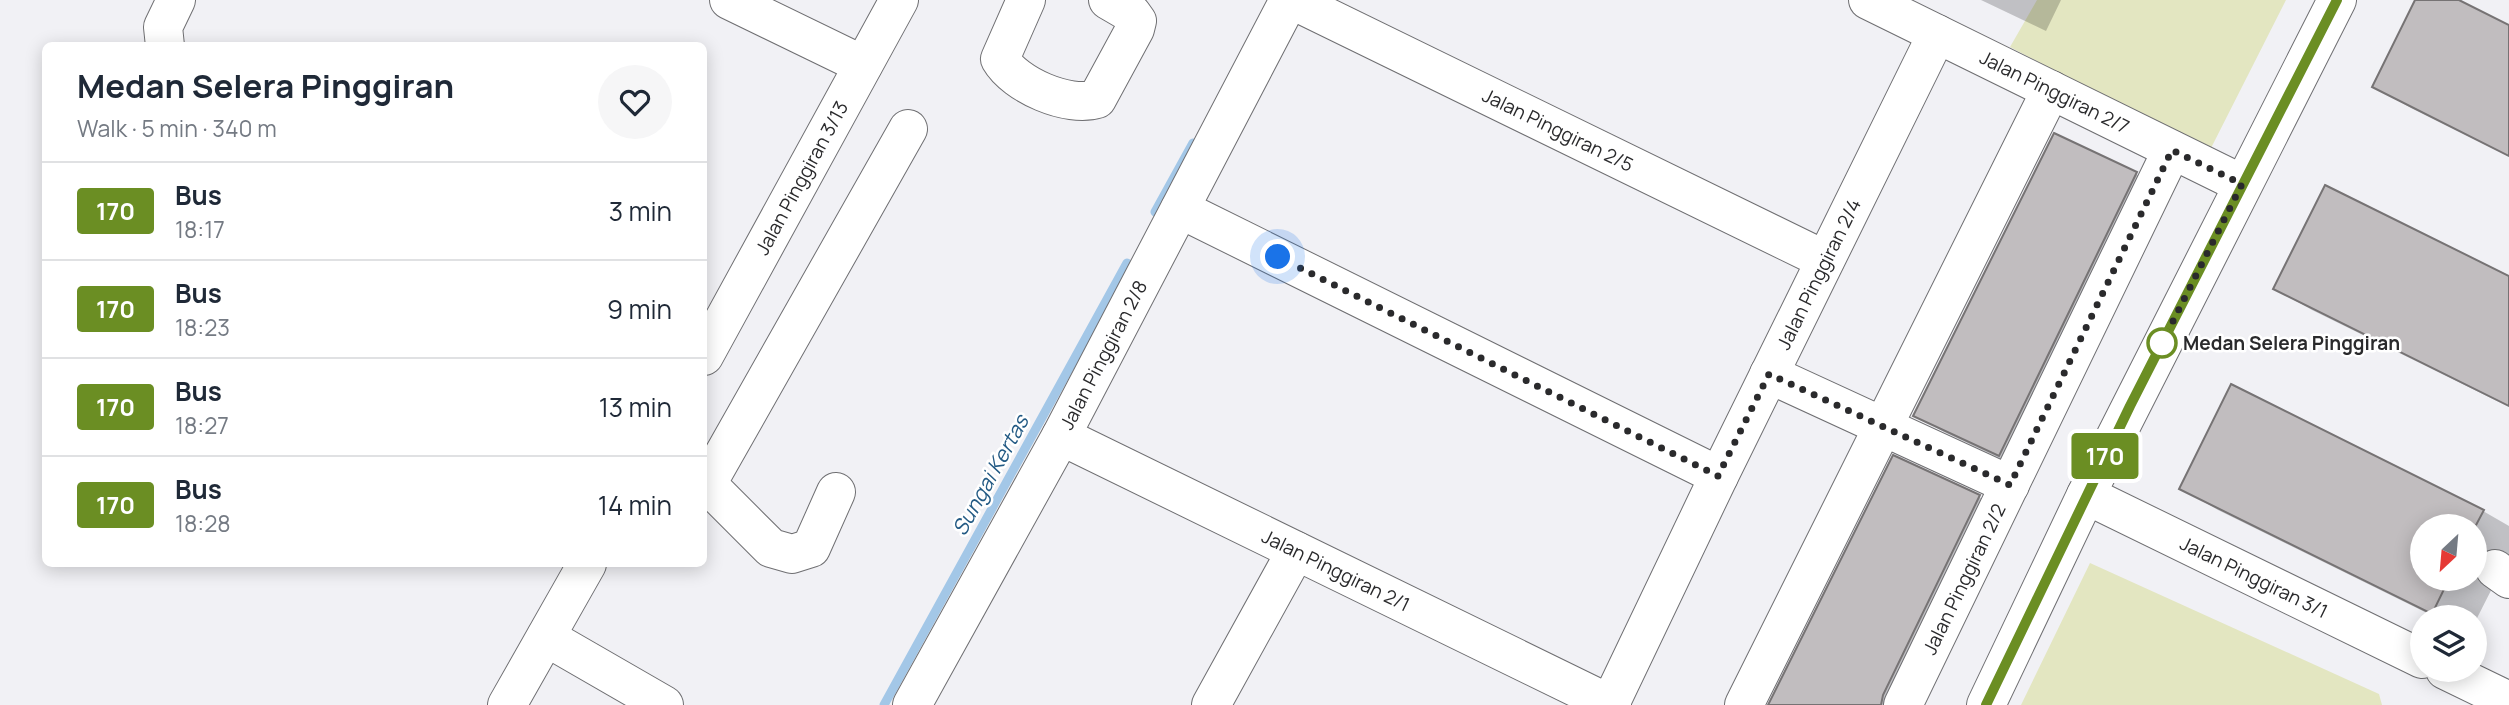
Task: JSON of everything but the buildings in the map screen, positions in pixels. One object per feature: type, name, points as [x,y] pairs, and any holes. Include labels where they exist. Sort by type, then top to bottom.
[{"type":"street","points":[[165,42],[163,27],[176,0]]},
{"type":"street","points":[[729,0],[863,65]]},
{"type":"street","name":"Jalan Pinggiran 3/13","points":[[707,344],[713,319],[899,0]]},
{"type":"street","points":[[1026,0],[1000,59],[1005,68],[1046,93],[1087,102],[1097,99],[1137,21],[1132,14],[1108,0]]},
{"type":"street","name":"Jalan Pinggiran 2/8","points":[[912,705],[1061,436],[1291,0]]},
{"type":"street","name":"Jalan Pinggiran 2/5","points":[[1291,0],[1825,260]]},
{"type":"street","name":"Jalan Pinggiran 2/7","points":[[1868,0],[2242,184]]},
{"type":"street","points":[[1986,705],[2086,495],[2337,0]]},
{"type":"street","name":"Jalan Pinggiran 2/4","points":[[1611,705],[1718,476],[1937,34]]},
{"type":"street","points":[[1744,705],[2051,90]]},
{"type":"street","points":[[707,481],[908,130]]},
{"type":"street","name":"Jalan Pinggiran 2/2","points":[[1903,705],[2172,150]]},
{"type":"street","points":[[1180,209],[1718,476]]},
{"type":"street","points":[[1769,374],[2010,485]]},
{"type":"street","name":"Jalan Pinggiran 2/1","points":[[1061,436],[1611,705]]},
{"type":"street","points":[[707,486],[771,548],[792,554],[811,548],[836,492]]},
{"type":"street","name":"Jalan Pinggiran 3/1","points":[[2086,495],[2410,653]]},
{"type":"street","points":[[1211,705],[1296,551]]},
{"type":"street","points":[[507,705],[585,567]]},
{"type":"street","points":[[546,637],[664,705]]},
{"type":"street","points":[[2470,682],[2509,701]]},
{"type":"green space","points":[[2037,0],[2286,0],[2209,152],[2010,47]]},
{"type":"green space","points":[[2090,563],[2379,694],[2382,705],[2021,705]]},
{"type":"waterway","points":[[1155,212],[1193,143]]},
{"type":"waterway","name":"Sungai Kertas","points":[[884,705],[1127,263]]},
{"type":"bus line","name":"170","points":[[1986,705],[2130,406],[2337,0]]},
{"type":"place","name":"Medan Selera Pinggiran","points":[[2162,343]]},
{"type":"route","points":[[1278,257],[1718,476],[1769,374],[2010,485],[2172,150],[2242,184],[2162,343]]}]
